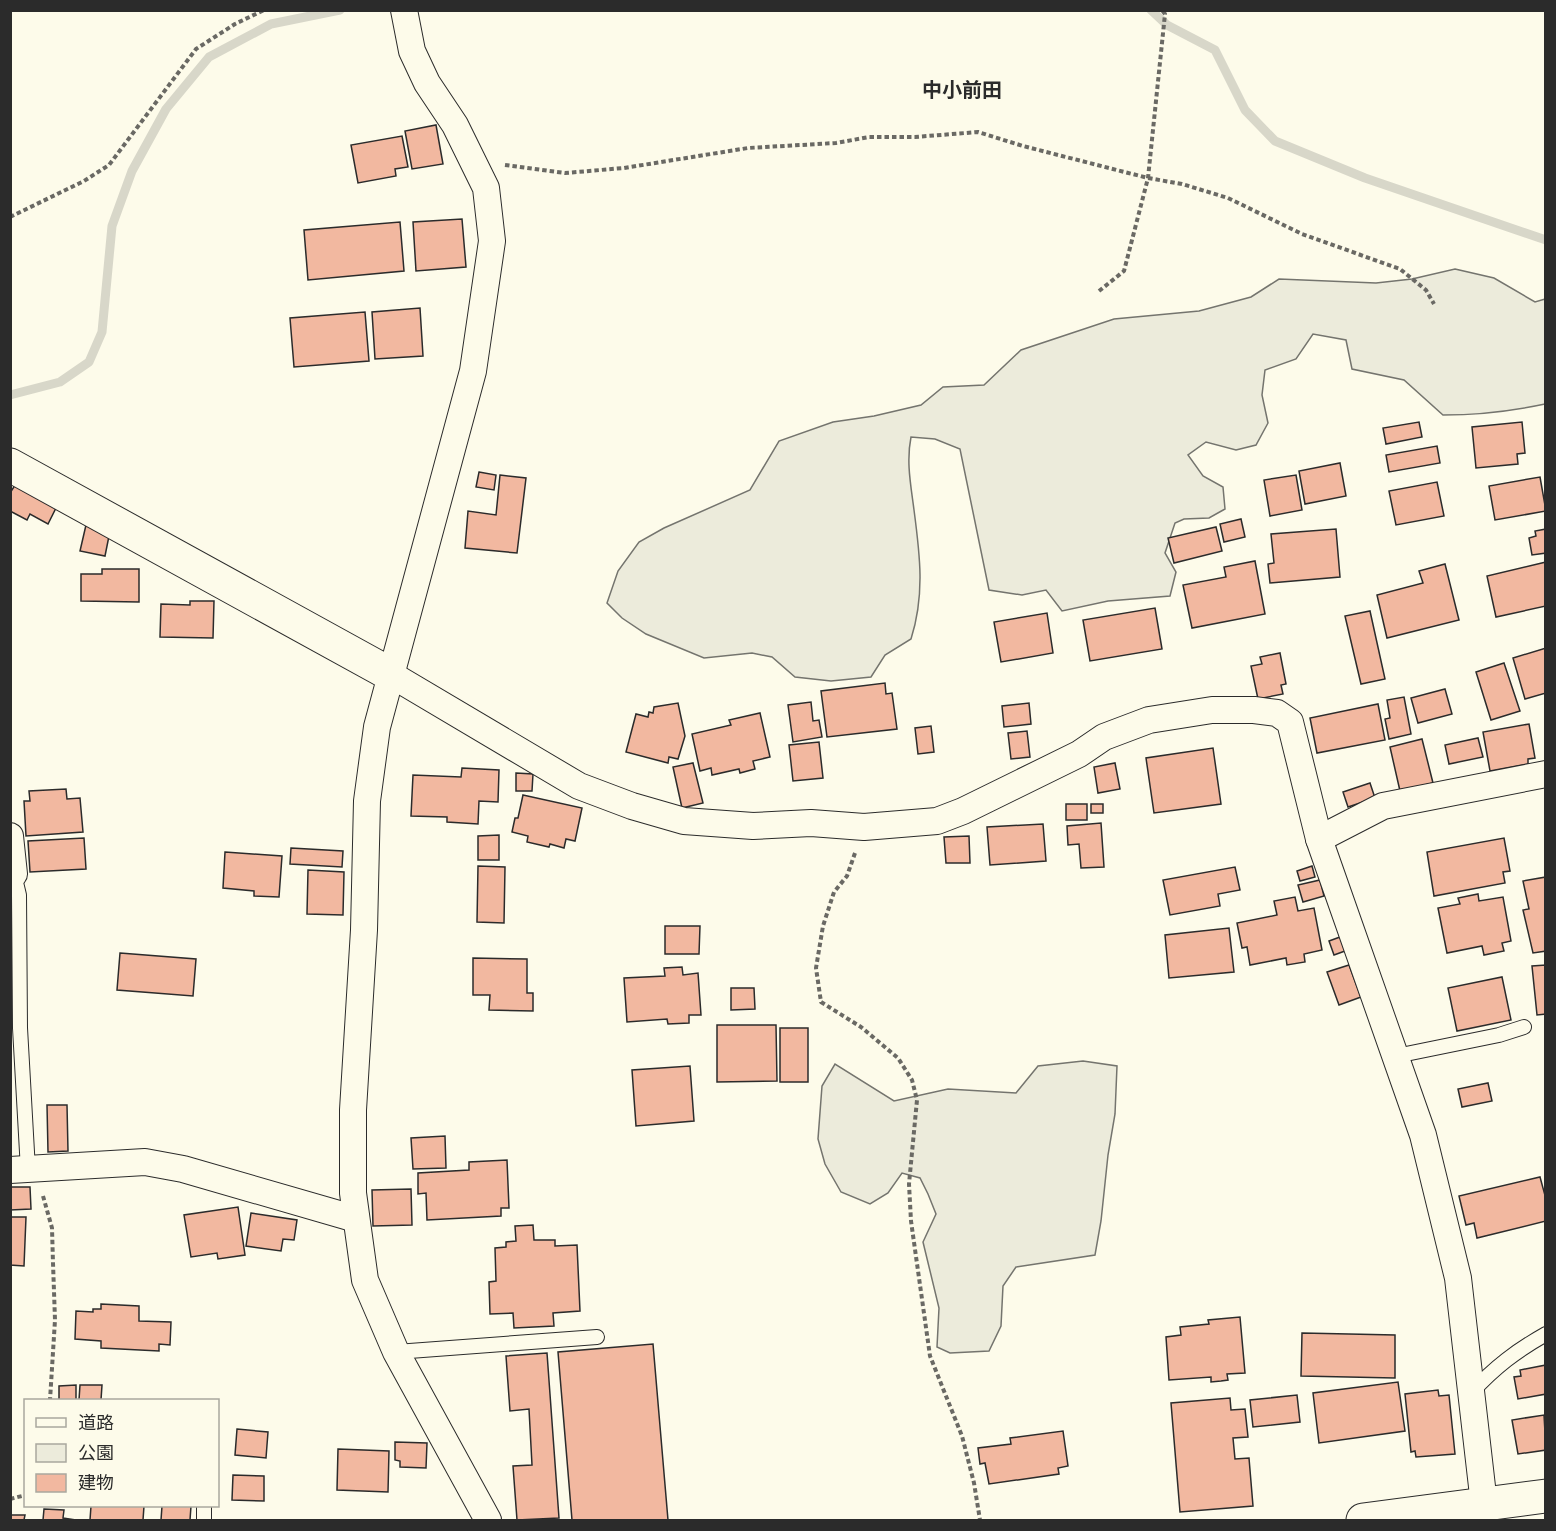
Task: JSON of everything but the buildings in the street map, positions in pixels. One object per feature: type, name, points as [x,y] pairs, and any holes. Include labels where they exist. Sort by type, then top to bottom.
[{"type":"main road","points":[[10,465],[390,674]]},
{"type":"main road","points":[[1363,1521],[1496,1509],[1545,1496]]},
{"type":"street","points":[[404,10],[412,51],[428,83],[455,125],[486,188],[492,241],[473,371],[377,727],[367,801],[364,930],[353,1110],[353,1193],[365,1280],[396,1352],[488,1521]]},
{"type":"street","points":[[390,674],[579,786],[632,806],[684,821],[753,826],[811,824],[864,827],[937,821],[963,811],[1078,754],[1104,737],[1149,720],[1212,710],[1254,710],[1277,713],[1290,722],[1319,839],[1422,1135],[1458,1278],[1472,1392],[1496,1509]]},
{"type":"street","points":[[1319,839],[1383,806],[1545,774]]},
{"type":"street","points":[[10,836],[12,874]]},
{"type":"street","points":[[25,1170],[145,1162],[183,1169],[357,1219]]},
{"type":"lane","points":[[12,874],[19,895],[20,1028],[25,1170]]},
{"type":"lane","points":[[1396,1056],[1499,1035],[1524,1027]]},
{"type":"lane","points":[[1472,1392],[1493,1369],[1520,1348],[1545,1334]]},
{"type":"lane","points":[[396,1352],[597,1337]]},
{"type":"path","points":[[10,217],[84,181],[109,165],[196,49],[235,24],[264,10]]},
{"type":"path","points":[[1099,291],[1124,271],[1148,178],[1166,14],[1162,10]]},
{"type":"path","points":[[469,154],[513,167],[566,173],[624,168],[748,148],[836,143],[869,137],[915,137],[978,132],[1023,146],[1148,178],[1182,184],[1228,198],[1302,234],[1400,269],[1426,290],[1434,304]]},
{"type":"path","points":[[864,827],[847,876],[834,892],[824,926],[816,968],[821,1002],[861,1027],[898,1058],[912,1080],[917,1100],[909,1184],[910,1202],[930,1356],[962,1436],[974,1483],[980,1521]]},
{"type":"path","points":[[25,1170],[52,1227],[55,1320],[50,1399]]},
{"type":"green space","points":[[1455,269],[1494,278],[1535,302],[1545,299],[1545,404],[1495,412],[1443,415],[1404,380],[1352,369],[1346,340],[1313,334],[1296,359],[1265,370],[1262,395],[1268,423],[1256,445],[1236,450],[1206,442],[1188,455],[1203,476],[1223,487],[1225,509],[1209,518],[1184,519],[1175,523],[1165,553],[1176,572],[1170,596],[1108,601],[1062,611],[1046,590],[1022,595],[989,590],[960,449],[935,439],[911,437],[910,483],[920,575],[918,607],[911,639],[885,655],[871,677],[831,681],[795,677],[772,657],[752,653],[704,658],[646,634],[622,618],[607,603],[618,571],[639,542],[664,528],[750,490],[779,441],[833,422],[874,416],[921,405],[943,387],[984,385],[1021,350],[1114,319],[1199,311],[1251,297],[1279,279],[1376,283],[1412,279]]},
{"type":"green space","points":[[1083,1061],[1117,1066],[1115,1114],[1095,1255],[1016,1267],[1003,1286],[1001,1326],[989,1351],[950,1353],[937,1347],[939,1308],[923,1242],[936,1214],[928,1194],[920,1178],[902,1173],[888,1193],[870,1204],[841,1192],[825,1164],[818,1139],[822,1086],[835,1064],[894,1101],[948,1089],[1016,1093],[1038,1066]]},
{"type":"waterway","points":[[10,395],[60,382],[89,362],[102,332],[112,226],[132,171],[166,109],[209,57],[271,24],[340,10]]},
{"type":"waterway","points":[[1151,10],[1167,25],[1215,50],[1245,110],[1275,141],[1365,178],[1546,240]]},
{"type":"district","name":"中小前田","points":[[962,90]]}]
